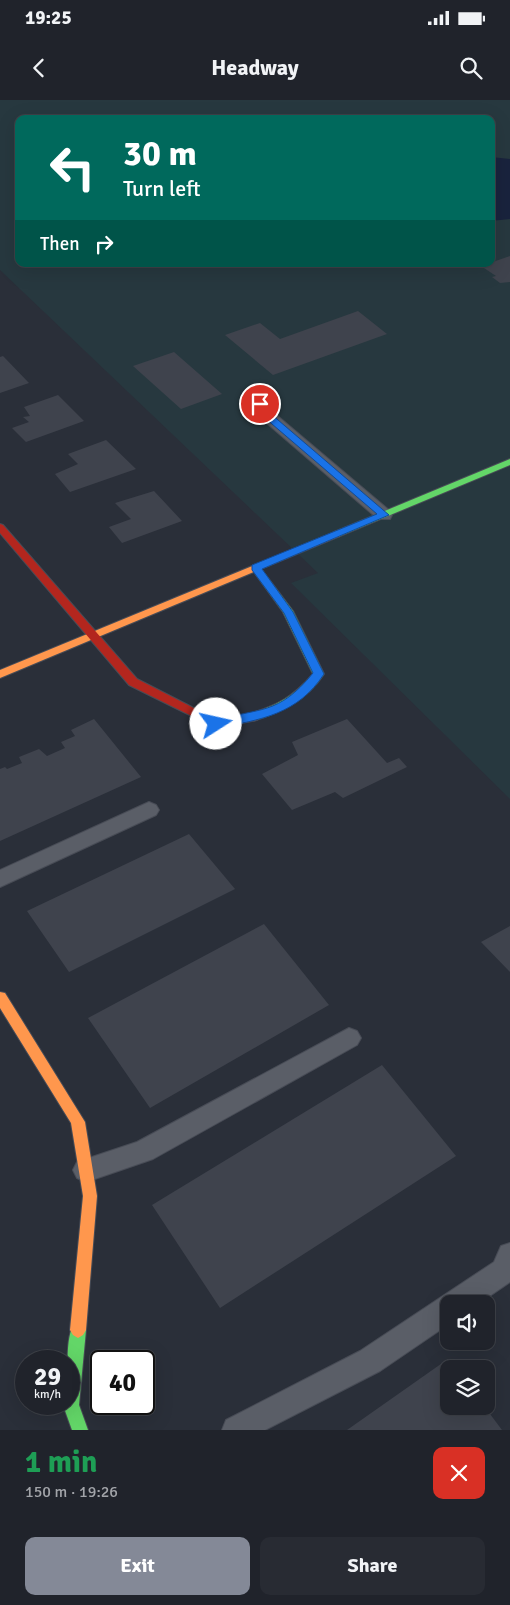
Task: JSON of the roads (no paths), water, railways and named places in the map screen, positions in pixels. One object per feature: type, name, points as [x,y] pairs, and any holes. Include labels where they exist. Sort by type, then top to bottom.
[{"type":"street","points":[[0,674],[510,462]]},
{"type":"street","points":[[0,527],[133,682],[216,724],[250,718],[285,707],[304,692],[319,674],[288,612],[256,568]]},
{"type":"street","points":[[0,997],[78,1122],[90,1196],[71,1405],[80,1430]]},
{"type":"lane","points":[[260,404],[268,416],[384,515]]},
{"type":"lane","points":[[0,879],[149,810]]},
{"type":"lane","points":[[86,1170],[144,1151],[349,1038]]},
{"type":"lane","points":[[468,1295],[504,1271],[510,1255]]},
{"type":"lane","points":[[236,1430],[370,1361],[440,1314]]},
{"type":"water","points":[[495,157],[510,159],[510,219],[495,221]]}]
